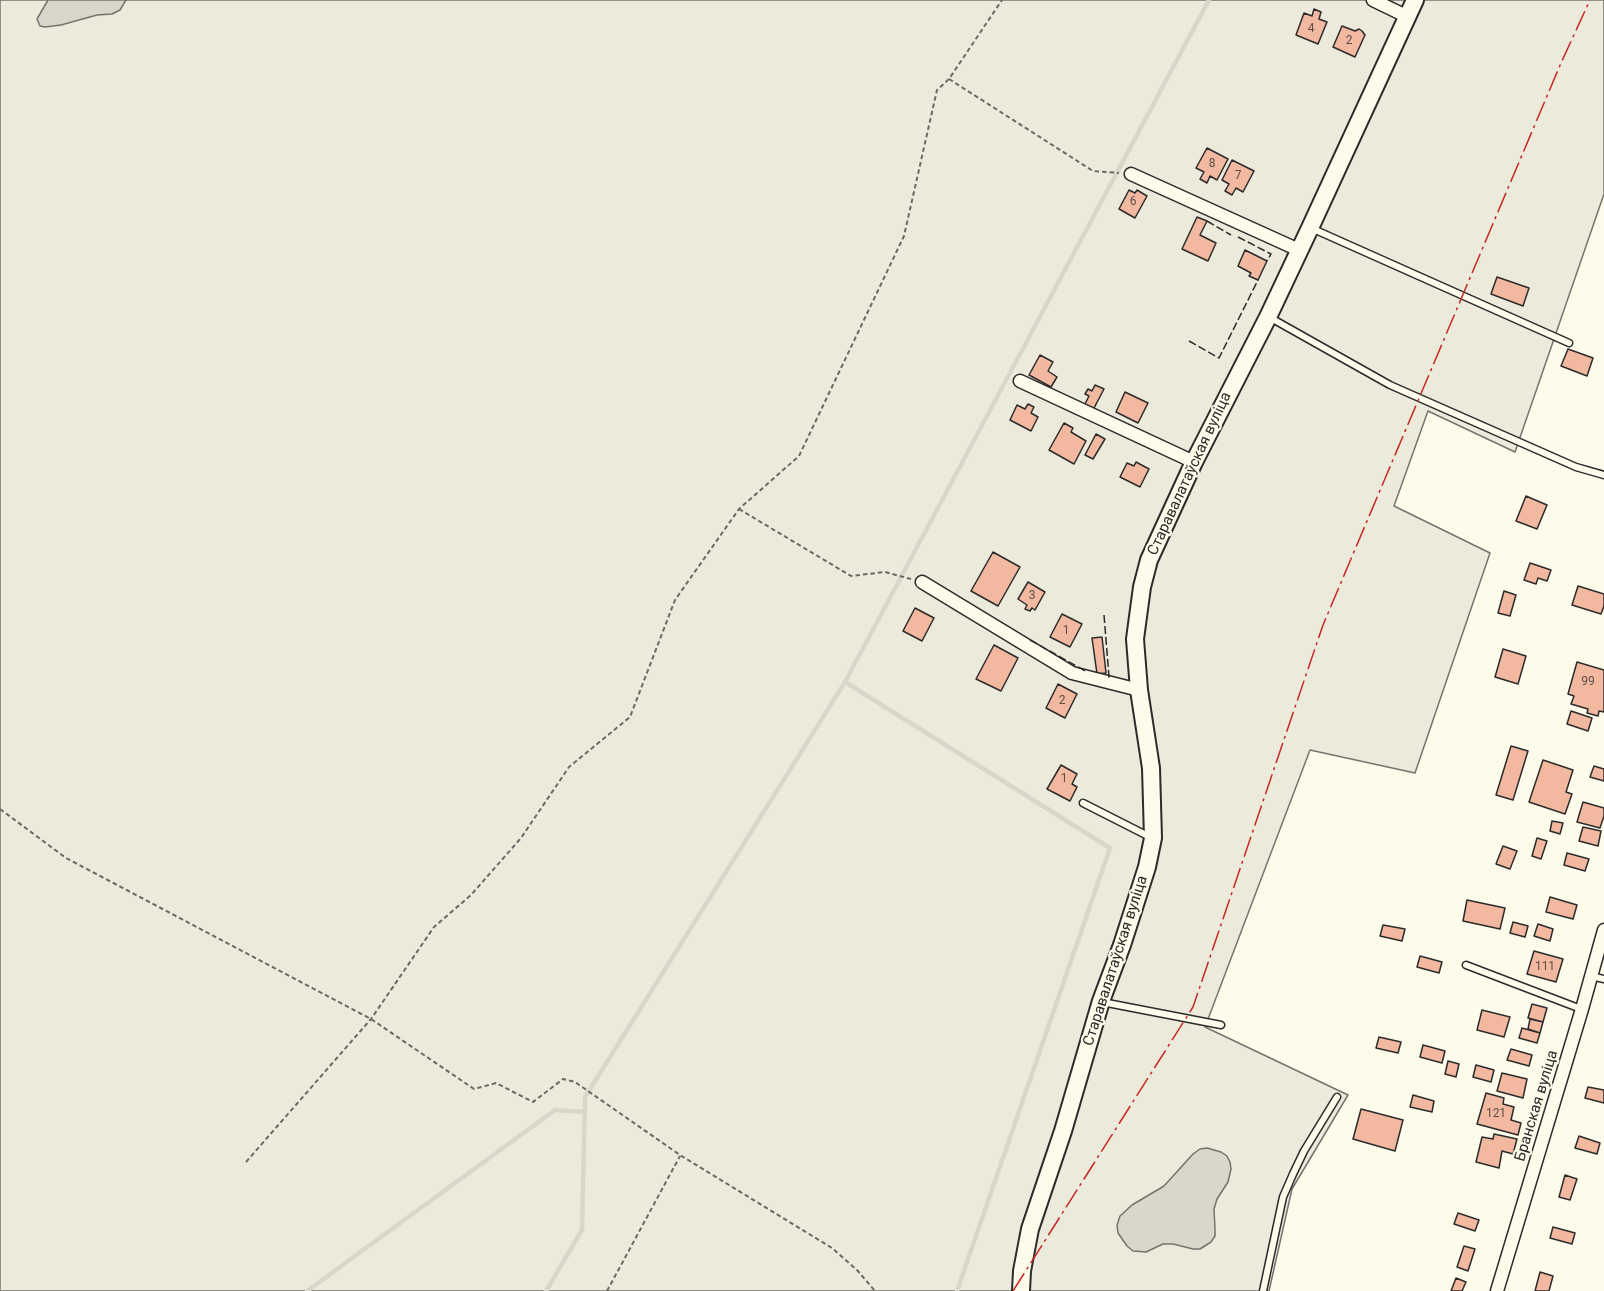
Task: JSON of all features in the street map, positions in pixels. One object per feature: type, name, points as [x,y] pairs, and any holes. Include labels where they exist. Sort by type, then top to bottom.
[{"type":"street","points":[[1373,0],[1406,16]]},
{"type":"street","name":"Старавалатаўская вуліца","points":[[1021,1291],[1022,1271],[1030,1228],[1063,1131],[1101,1002],[1122,945],[1153,838],[1151,768],[1139,690],[1135,639],[1142,587],[1149,560],[1194,462],[1268,317],[1414,0]]},
{"type":"street","points":[[1131,174],[1299,250]]},
{"type":"street","points":[[1020,381],[1194,462]]},
{"type":"street","points":[[922,582],[1072,673],[1139,690]]},
{"type":"street","name":"Бранская вуліца","points":[[1497,1291],[1582,1009],[1598,977],[1604,930]]},
{"type":"lane","points":[[1310,228],[1569,343]]},
{"type":"lane","points":[[1268,317],[1390,385],[1576,468],[1604,475]]},
{"type":"lane","points":[[1083,803],[1153,838]]},
{"type":"lane","points":[[1466,965],[1582,1009]]},
{"type":"lane","points":[[1101,1002],[1221,1025]]},
{"type":"lane","points":[[1263,1291],[1283,1197],[1304,1152],[1337,1097]]},
{"type":"path","points":[[246,1162],[371,1019],[434,927],[471,895],[521,838],[569,767],[630,717],[675,600],[739,509],[799,456],[904,236],[937,90],[949,79],[1002,0]]},
{"type":"path","points":[[949,79],[1093,171],[1131,174]]},
{"type":"path","points":[[739,509],[851,576],[885,572],[922,582]]},
{"type":"path","points":[[0,809],[66,858],[371,1019],[474,1089],[496,1083],[533,1102],[563,1078],[575,1082],[680,1155],[832,1248],[857,1270],[875,1291]]},
{"type":"path","points":[[608,1291],[680,1155]]},
{"type":"shaded area","points":[[0,0],[1604,0],[1604,194],[1515,452],[1428,411],[1394,506],[1490,553],[1415,773],[1310,750],[1205,1027],[1348,1095],[1292,1189],[1269,1291],[0,1291]]},
{"type":"shaded area","points":[[48,0],[126,0],[120,10],[112,14],[97,15],[61,25],[40,26],[37,19]]},
{"type":"shaded area","points":[[1207,1148],[1227,1156],[1231,1169],[1228,1182],[1217,1199],[1214,1209],[1215,1236],[1211,1242],[1200,1249],[1163,1244],[1146,1252],[1133,1251],[1118,1233],[1117,1225],[1120,1216],[1132,1205],[1164,1186],[1193,1154],[1200,1149]]},
{"type":"building","points":[[1314,9],[1321,12],[1319,19],[1327,22],[1318,44],[1296,35],[1304,13],[1312,16]]},
{"type":"building","points":[[1342,26],[1355,31],[1359,29],[1365,35],[1355,57],[1333,47]]},
{"type":"building","points":[[1207,148],[1228,159],[1217,180],[1210,176],[1207,183],[1200,179],[1204,172],[1196,168]]},
{"type":"building","points":[[1232,160],[1254,171],[1243,192],[1236,188],[1232,195],[1225,191],[1229,184],[1222,180]]},
{"type":"building","points":[[1129,190],[1135,193],[1137,190],[1147,196],[1135,218],[1119,209]]},
{"type":"building","points":[[1197,217],[1207,221],[1200,235],[1216,243],[1208,261],[1182,249]]},
{"type":"building","points":[[1245,250],[1267,261],[1258,280],[1249,276],[1251,273],[1238,266]]},
{"type":"building","points":[[1497,277],[1529,288],[1523,306],[1491,294]]},
{"type":"building","points":[[1568,349],[1593,358],[1587,376],[1561,366]]},
{"type":"building","points":[[1040,355],[1053,362],[1048,371],[1057,377],[1051,387],[1029,375]]},
{"type":"building","points":[[1095,385],[1104,389],[1093,410],[1084,406],[1089,396],[1085,394],[1088,389],[1092,391]]},
{"type":"building","points":[[1125,392],[1148,403],[1138,423],[1116,412]]},
{"type":"building","points":[[1028,404],[1034,407],[1031,413],[1038,417],[1031,431],[1010,420],[1017,405],[1025,409]]},
{"type":"building","points":[[1064,423],[1073,428],[1071,432],[1086,441],[1074,464],[1049,450]]},
{"type":"building","points":[[1096,434],[1105,439],[1093,459],[1085,455]]},
{"type":"building","points":[[1136,462],[1149,469],[1140,487],[1120,477],[1127,463],[1134,466]]},
{"type":"building","points":[[1526,496],[1547,505],[1537,529],[1516,521]]},
{"type":"building","points":[[993,552],[1020,567],[998,606],[971,591]]},
{"type":"building","points":[[1530,563],[1551,570],[1547,581],[1538,578],[1536,584],[1524,580]]},
{"type":"building","points":[[1028,582],[1045,592],[1035,610],[1032,608],[1030,611],[1025,609],[1027,605],[1018,599]]},
{"type":"building","points":[[1578,586],[1604,594],[1601,614],[1572,605]]},
{"type":"building","points":[[1504,591],[1516,595],[1510,616],[1498,613]]},
{"type":"building","points":[[915,608],[934,618],[922,641],[903,631]]},
{"type":"building","points":[[1062,614],[1082,624],[1070,647],[1050,637]]},
{"type":"building","points":[[1102,637],[1106,673],[1097,674],[1092,638]]},
{"type":"building","points":[[994,645],[1018,658],[1001,691],[976,679]]},
{"type":"building","points":[[1503,649],[1526,656],[1518,684],[1495,677]]},
{"type":"building","points":[[1577,662],[1604,670],[1604,712],[1599,711],[1598,716],[1587,713],[1588,709],[1571,704],[1574,696],[1568,694]]},
{"type":"building","points":[[1058,684],[1077,694],[1065,718],[1046,708]]},
{"type":"building","points":[[1571,711],[1592,718],[1588,731],[1567,724]]},
{"type":"building","points":[[1511,746],[1528,751],[1513,800],[1496,795]]},
{"type":"building","points":[[1543,760],[1573,770],[1566,792],[1572,794],[1565,814],[1529,802]]},
{"type":"building","points":[[1061,765],[1077,774],[1072,784],[1077,787],[1070,801],[1047,789]]},
{"type":"building","points":[[1594,766],[1604,769],[1604,781],[1590,777]]},
{"type":"building","points":[[1583,802],[1604,808],[1600,828],[1577,822]]},
{"type":"building","points":[[1552,821],[1563,823],[1560,834],[1550,831]]},
{"type":"building","points":[[1583,827],[1601,831],[1598,846],[1579,841]]},
{"type":"building","points":[[1537,838],[1547,841],[1541,859],[1532,856]]},
{"type":"building","points":[[1503,846],[1517,851],[1510,869],[1496,864]]},
{"type":"building","points":[[1567,853],[1589,859],[1585,871],[1564,865]]},
{"type":"building","points":[[1550,897],[1577,905],[1573,919],[1546,912]]},
{"type":"building","points":[[1467,900],[1505,908],[1500,929],[1463,921]]},
{"type":"building","points":[[1513,922],[1528,926],[1525,937],[1510,933]]},
{"type":"building","points":[[1538,924],[1553,929],[1550,941],[1534,936]]},
{"type":"building","points":[[1383,925],[1405,929],[1402,941],[1380,936]]},
{"type":"building","points":[[1534,951],[1563,959],[1556,982],[1527,974]]},
{"type":"building","points":[[1420,956],[1442,962],[1439,973],[1417,967]]},
{"type":"building","points":[[1532,1004],[1547,1008],[1543,1022],[1528,1018]]},
{"type":"building","points":[[1482,1010],[1510,1017],[1504,1037],[1477,1030]]},
{"type":"building","points":[[1530,1019],[1543,1022],[1540,1033],[1528,1029]]},
{"type":"building","points":[[1522,1028],[1540,1033],[1537,1043],[1519,1038]]},
{"type":"building","points":[[1379,1037],[1401,1042],[1398,1053],[1376,1048]]},
{"type":"building","points":[[1423,1045],[1445,1051],[1442,1063],[1420,1057]]},
{"type":"building","points":[[1511,1049],[1532,1055],[1529,1066],[1507,1060]]},
{"type":"building","points":[[1448,1061],[1459,1064],[1456,1077],[1445,1074]]},
{"type":"building","points":[[1476,1065],[1494,1070],[1491,1082],[1473,1077]]},
{"type":"building","points":[[1502,1073],[1527,1079],[1523,1098],[1497,1091]]},
{"type":"building","points":[[1588,1087],[1604,1090],[1604,1103],[1585,1098]]},
{"type":"building","points":[[1486,1093],[1504,1098],[1503,1104],[1514,1107],[1511,1120],[1521,1123],[1518,1135],[1477,1124]]},
{"type":"building","points":[[1413,1095],[1434,1101],[1432,1112],[1410,1107]]},
{"type":"building","points":[[1361,1109],[1403,1120],[1395,1151],[1353,1139]]},
{"type":"building","points":[[1494,1134],[1517,1139],[1513,1154],[1502,1151],[1499,1168],[1476,1162],[1482,1137],[1493,1139]]},
{"type":"building","points":[[1579,1136],[1600,1143],[1597,1154],[1575,1148]]},
{"type":"building","points":[[1565,1175],[1577,1179],[1570,1200],[1559,1197]]},
{"type":"building","points":[[1458,1213],[1479,1220],[1475,1231],[1454,1224]]},
{"type":"building","points":[[1553,1227],[1575,1233],[1572,1244],[1550,1238]]},
{"type":"building","points":[[1464,1246],[1475,1249],[1468,1271],[1457,1267]]},
{"type":"building","points":[[1540,1272],[1553,1276],[1549,1291],[1535,1291]]},
{"type":"building","points":[[1456,1278],[1466,1282],[1462,1291],[1451,1291]]},
{"type":"waterway","points":[[546,1291],[582,1230],[585,1097],[845,682],[1209,0]]},
{"type":"waterway","points":[[845,682],[1110,848],[957,1291]]},
{"type":"waterway","points":[[307,1291],[555,1110],[585,1112]]},
{"type":"fence","points":[[1207,221],[1231,235]]},
{"type":"fence","points":[[1238,237],[1271,254],[1267,261]]},
{"type":"fence","points":[[1189,341],[1219,358],[1258,280]]},
{"type":"fence","points":[[1104,615],[1109,677],[1106,679]]},
{"type":"fence","points":[[1030,640],[1087,672]]},
{"type":"power","points":[[1013,1291],[1193,1007],[1323,625],[1561,63],[1590,0]]}]
